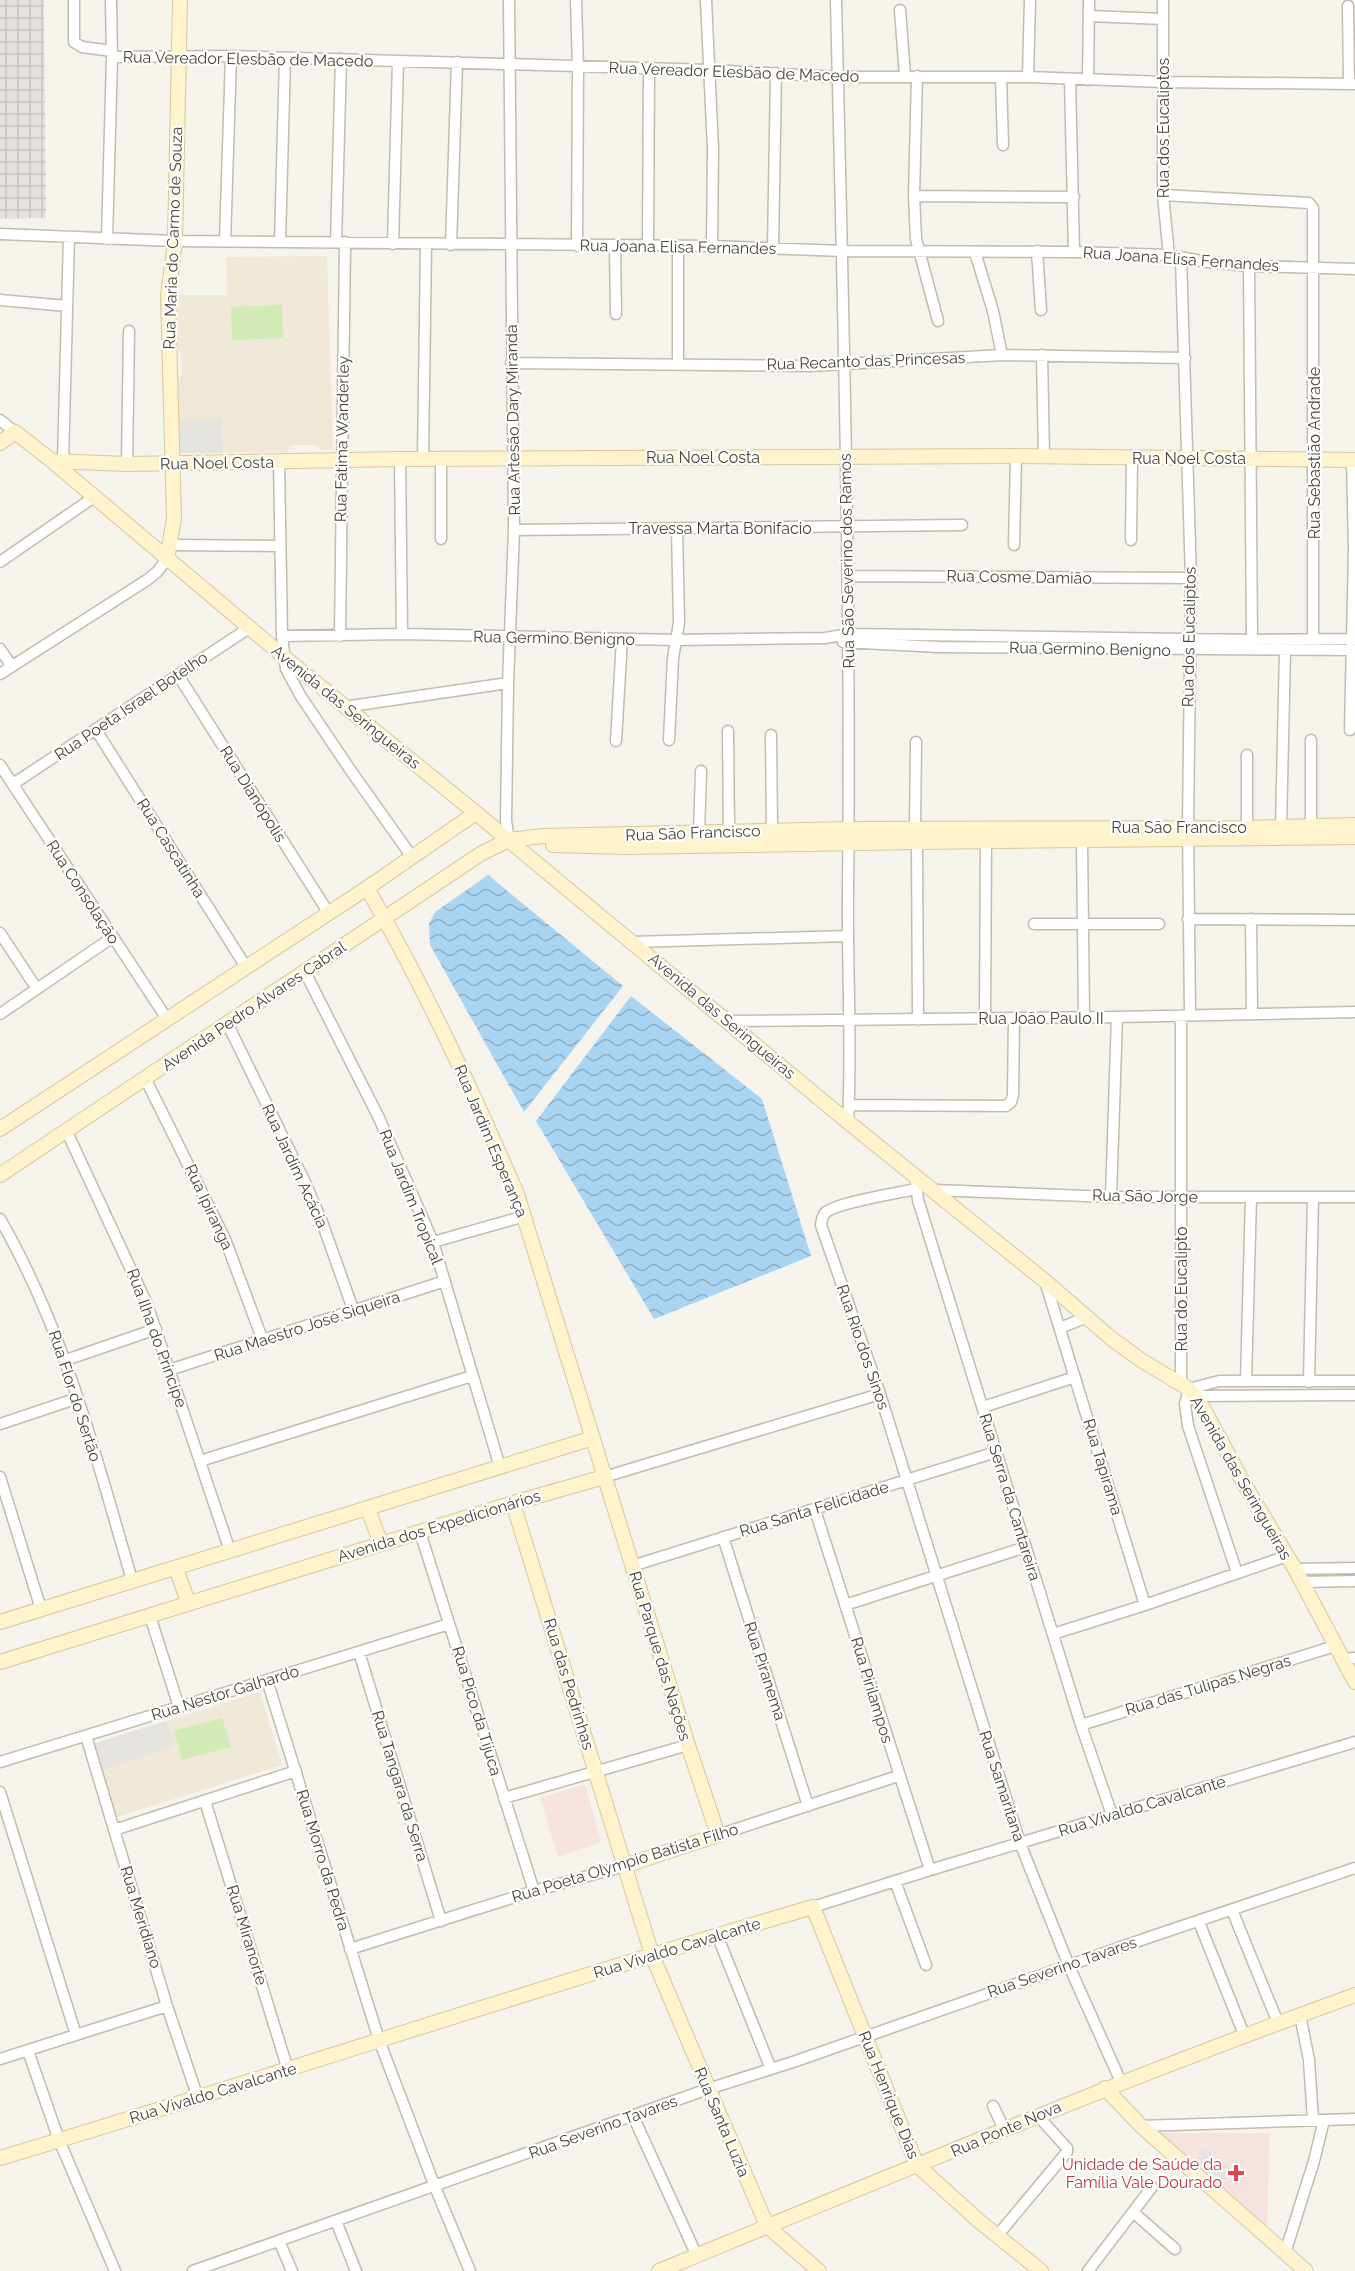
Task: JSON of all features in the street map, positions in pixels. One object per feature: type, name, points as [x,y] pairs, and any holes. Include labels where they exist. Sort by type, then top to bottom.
[{"type":"street","name":"Rua Vereador Elesbão de Macedo","points":[[74,0],[74,42],[82,47],[112,54],[710,70],[838,77],[1028,77],[1164,82],[1352,84]]},
{"type":"street","points":[[107,239],[112,54],[111,0]]},
{"type":"street","name":"Rua Maria do Carmo de Souza","points":[[169,552],[174,519],[168,296],[175,241],[180,0]]},
{"type":"street","name":"Rua Artesão Dary Miranda","points":[[509,0],[514,530],[508,683],[506,821],[509,840]]},
{"type":"street","points":[[576,0],[577,246]]},
{"type":"street","points":[[706,0],[713,149],[712,246]]},
{"type":"street","name":"Rua São Severino dos Ramos","points":[[836,0],[843,251],[849,639],[848,1122]]},
{"type":"street","points":[[1028,77],[1030,0]]},
{"type":"street","points":[[1088,80],[1089,0]]},
{"type":"street","name":"Rua dos Eucaliptos","points":[[1163,0],[1162,195],[1169,255]]},
{"type":"street","points":[[1348,6],[1351,24],[1352,84]]},
{"type":"street","points":[[900,10],[905,76]]},
{"type":"street","points":[[1089,16],[1163,19]]},
{"type":"street","points":[[225,240],[231,56]]},
{"type":"street","points":[[280,241],[285,58]]},
{"type":"street","name":"Rua Fatima Wanderley","points":[[340,59],[340,636]]},
{"type":"street","points":[[393,244],[398,61]]},
{"type":"street","points":[[451,245],[456,62]]},
{"type":"street","points":[[648,245],[649,69]]},
{"type":"street","points":[[773,248],[776,73]]},
{"type":"street","points":[[917,76],[914,196],[917,250],[938,321]]},
{"type":"street","points":[[1001,77],[1003,145]]},
{"type":"street","points":[[1070,79],[1074,252]]},
{"type":"street","name":"Rua Sebastião Andrade","points":[[1162,195],[1309,203],[1313,208],[1315,267],[1313,639]]},
{"type":"street","points":[[914,196],[1074,196]]},
{"type":"street","name":"Rua Joana Elisa Fernandes","points":[[0,234],[175,241],[648,245],[843,251],[1074,252],[1169,255],[1249,266],[1355,269]]},
{"type":"street","points":[[57,461],[69,237]]},
{"type":"street","points":[[423,459],[426,244]]},
{"type":"street","points":[[615,246],[616,314]]},
{"type":"street","points":[[678,246],[678,364]]},
{"type":"street","points":[[975,252],[993,311],[1002,355]]},
{"type":"street","points":[[1037,252],[1041,310]]},
{"type":"street","name":"Rua dos Eucaliptos","points":[[1181,258],[1191,578],[1186,1016]]},
{"type":"street","points":[[1249,266],[1252,640]]},
{"type":"street","points":[[0,300],[67,306]]},
{"type":"street","points":[[127,464],[129,331]]},
{"type":"street","name":"Rua Recanto das Princesas","points":[[511,363],[843,365],[1002,355],[1185,358]]},
{"type":"street","points":[[1042,355],[1044,456]]},
{"type":"street","name":"Avenida das Seringueiras","points":[[0,420],[57,461],[93,497],[169,552],[249,628],[728,1021],[848,1122],[916,1183],[934,1190],[1141,1360],[1188,1391],[1344,1654],[1355,1682]]},
{"type":"street","points":[[0,443],[15,432]]},
{"type":"street","points":[[1014,545],[1016,456]]},
{"type":"street","name":"Rua Noel Costa","points":[[57,461],[171,464],[400,459],[1016,456],[1354,460]]},
{"type":"street","points":[[1131,540],[1132,458]]},
{"type":"street","points":[[400,459],[402,634]]},
{"type":"street","points":[[441,459],[441,539]]},
{"type":"street","points":[[1350,730],[1354,460]]},
{"type":"street","points":[[279,462],[282,636],[286,669],[300,695],[412,857]]},
{"type":"street","points":[[0,562],[93,497]]},
{"type":"street","name":"Travessa Marta Bonifacio","points":[[514,530],[962,525]]},
{"type":"street","points":[[669,740],[673,658],[679,623],[677,528]]},
{"type":"street","points":[[0,674],[147,580],[157,572],[169,552],[280,546]]},
{"type":"street","name":"Rua Cosme Damião","points":[[848,576],[1191,578]]},
{"type":"street","name":"Rua Poeta Israel Botelho","points":[[13,784],[249,628]]},
{"type":"street","name":"Rua Germino Benigno","points":[[282,636],[402,634],[676,640],[825,638],[1189,645],[1285,651],[1353,645]]},
{"type":"street","points":[[616,741],[622,639]]},
{"type":"street","name":"Rua Germino Benigno","points":[[1189,645],[1252,640],[1313,639],[1353,645]]},
{"type":"street","points":[[0,649],[11,665]]},
{"type":"street","points":[[1281,827],[1285,651]]},
{"type":"street","name":"Rua Dianópolis","points":[[178,675],[328,912]]},
{"type":"street","points":[[345,707],[508,683]]},
{"type":"street","name":"Rua Cascatinha","points":[[96,729],[246,967]]},
{"type":"street","points":[[728,731],[729,832]]},
{"type":"street","points":[[771,735],[772,831]]},
{"type":"street","points":[[1311,740],[1311,826]]},
{"type":"street","points":[[916,742],[918,1020]]},
{"type":"street","points":[[1247,755],[1247,828]]},
{"type":"street","name":"Rua Consolação","points":[[0,765],[167,1019]]},
{"type":"street","points":[[699,833],[701,771]]},
{"type":"street","points":[[0,1129],[367,888],[476,813]]},
{"type":"street","name":"Rua São Francisco","points":[[916,835],[986,841],[1082,841],[1247,828],[1355,825]]},
{"type":"street","name":"Rua São Francisco","points":[[509,840],[543,836],[772,831],[849,836]]},
{"type":"street","name":"Rua São Francisco","points":[[509,840],[543,844],[627,847],[916,835],[1188,833],[1355,837]]},
{"type":"street","name":"Avenida Pedro Alvares Cabral","points":[[0,1175],[482,853],[509,840]]},
{"type":"street","points":[[985,1018],[986,841]]},
{"type":"street","points":[[1082,841],[1084,1017]]},
{"type":"street","name":"Rua Jardim Esperança","points":[[367,888],[385,918],[443,1031],[482,1113],[525,1216],[604,1476]]},
{"type":"street","points":[[1188,919],[1355,920]]},
{"type":"street","points":[[1251,919],[1252,1014]]},
{"type":"street","points":[[1034,924],[1159,924]]},
{"type":"street","points":[[0,933],[37,989]]},
{"type":"street","points":[[632,942],[848,936]]},
{"type":"street","points":[[0,1014],[113,937]]},
{"type":"street","name":"Rua Jardim Tropical","points":[[305,972],[379,1118],[433,1242],[500,1467]]},
{"type":"street","name":"Rua João Paulo II","points":[[728,1021],[1355,1012]]},
{"type":"street","name":"Rua do Eucalipto","points":[[1186,1016],[1181,1197],[1188,1391],[1185,1404],[1188,1426],[1237,1574]]},
{"type":"street","points":[[1111,1197],[1118,1017]]},
{"type":"street","points":[[849,1105],[1006,1106],[1011,1102],[1013,1095],[1014,1018]]},
{"type":"street","name":"Rua Jardim Acácia","points":[[227,1023],[304,1180],[322,1222],[354,1312]]},
{"type":"street","name":"Rua Ipiranga","points":[[146,1078],[225,1239],[263,1341]]},
{"type":"street","name":"Rua Ilha do Príncipe","points":[[66,1132],[127,1258],[156,1329],[230,1551]]},
{"type":"street","name":"Rua Rio dos Sinos","points":[[906,1480],[821,1225],[824,1215],[841,1206],[916,1183]]},
{"type":"street","name":"Rua Serra da Cantareira","points":[[916,1183],[996,1452],[1081,1725],[1112,1815]]},
{"type":"street","name":"Rua São Jorge","points":[[934,1190],[1111,1197],[1355,1197]]},
{"type":"street","points":[[1246,1382],[1251,1197]]},
{"type":"street","points":[[1309,1382],[1313,1197]]},
{"type":"street","points":[[433,1242],[525,1216]]},
{"type":"street","name":"Rua Flor do Sertão","points":[[0,1219],[38,1294],[66,1360],[132,1580]]},
{"type":"street","name":"Rua Maestro José Siqueira","points":[[169,1370],[445,1281]]},
{"type":"street","name":"Rua Tapirama","points":[[1045,1281],[1145,1605]]},
{"type":"street","points":[[1060,1329],[1087,1317]]},
{"type":"street","points":[[66,1360],[156,1329]]},
{"type":"street","points":[[200,1461],[472,1376]]},
{"type":"street","points":[[983,1407],[1076,1377]]},
{"type":"street","points":[[1188,1391],[1219,1381],[1355,1381]]},
{"type":"street","points":[[1188,1391],[1355,1395]]},
{"type":"street","name":"Avenida dos Expedicionários","points":[[0,1662],[513,1503],[879,1395]]},
{"type":"street","points":[[0,1424],[78,1398]]},
{"type":"street","points":[[0,1622],[593,1438]]},
{"type":"street","name":"Rua Santa Felicidade","points":[[632,1566],[996,1452]]},
{"type":"street","name":"Rua Parque das Nações","points":[[604,1476],[718,1834]]},
{"type":"street","points":[[0,1477],[41,1609]]},
{"type":"street","name":"Rua Samaritana","points":[[906,1480],[1020,1844],[1069,1966],[1121,2082]]},
{"type":"street","name":"Rua das Pedrinhas","points":[[513,1503],[652,1955]]},
{"type":"street","points":[[368,1509],[381,1544]]},
{"type":"street","name":"Rua Pirilampos","points":[[815,1509],[898,1776],[930,1870]]},
{"type":"street","name":"Rua Pico da Tijuca","points":[[420,1532],[534,1890]]},
{"type":"street","name":"Rua Piranema","points":[[723,1537],[808,1806]]},
{"type":"street","points":[[845,1605],[1026,1547]]},
{"type":"street","points":[[1053,1634],[1287,1556]]},
{"type":"street","points":[[176,1568],[188,1602]]},
{"type":"street","points":[[1295,1569],[1355,1568]]},
{"type":"street","points":[[1302,1582],[1355,1581]]},
{"type":"street","points":[[150,1616],[179,1707]]},
{"type":"street","name":"Rua Nestor Galhardo","points":[[0,1762],[450,1624]]},
{"type":"street","name":"Rua Tangara da Serra","points":[[359,1652],[441,1921]]},
{"type":"street","name":"Rua das Tulipas Negras","points":[[1081,1725],[1344,1654]]},
{"type":"street","name":"Rua Morro da Pedra","points":[[267,1680],[379,2040],[470,2271]]},
{"type":"street","name":"Rua Meridiano","points":[[86,1736],[167,2006],[198,2098]]},
{"type":"street","name":"Rua Vivaldo Cavalcante","points":[[0,2158],[717,1935],[1355,1742]]},
{"type":"street","points":[[504,1798],[688,1745]]},
{"type":"street","points":[[114,1830],[296,1771]]},
{"type":"street","name":"Rua Poeta Olympio Batista Filho","points":[[351,1949],[534,1890],[624,1866],[898,1776]]},
{"type":"street","points":[[0,1792],[76,2035]]},
{"type":"street","name":"Rua Miranorte","points":[[205,1801],[288,2070]]},
{"type":"street","name":"Rua Severino Tavares","points":[[193,2271],[224,2266],[279,2241],[708,2089],[1355,1868]]},
{"type":"street","points":[[895,1881],[926,1965]]},
{"type":"street","name":"Rua Henrique Dias","points":[[813,1907],[917,2165],[997,2236],[1041,2271]]},
{"type":"street","points":[[1232,1910],[1278,2023]]},
{"type":"street","points":[[1199,1922],[1245,2037]]},
{"type":"street","points":[[717,1935],[771,2069]]},
{"type":"street","name":"Rua Santa Luzia","points":[[652,1955],[767,2226],[819,2271]]},
{"type":"street","name":"Rua Ponte Nova","points":[[659,2271],[1005,2131],[1105,2088],[1355,1995]]},
{"type":"street","points":[[0,2059],[167,2006]]},
{"type":"street","points":[[1285,2253],[1319,2120],[1300,2015]]},
{"type":"street","points":[[28,2050],[59,2140],[115,2271]]},
{"type":"street","points":[[1105,2088],[1141,2126],[1301,2269]]},
{"type":"street","points":[[993,2106],[1005,2131]]},
{"type":"street","points":[[633,2116],[697,2256]]},
{"type":"street","points":[[997,2236],[1067,2152],[1067,2148],[1038,2116]]},
{"type":"street","points":[[1141,2126],[1355,2119]]},
{"type":"street","points":[[1088,2271],[1152,2187]]},
{"type":"street","points":[[1133,2212],[1175,2249]]},
{"type":"street","points":[[336,2221],[356,2271]]},
{"type":"street","points":[[279,2241],[292,2271]]},
{"type":"shaded area","points":[[0,0],[44,0],[46,218],[0,219]]},
{"type":"shaded area","points":[[327,256],[333,450],[321,450],[315,445],[293,445],[286,452],[177,453],[175,382],[182,375],[180,350],[174,342],[174,295],[227,295],[226,257]]},
{"type":"shaded area","points":[[222,419],[223,453],[177,453],[176,420]]},
{"type":"shaded area","points":[[260,1692],[282,1765],[114,1818],[92,1744]]},
{"type":"shaded area","points":[[166,1721],[174,1746],[100,1770],[92,1744]]},
{"type":"shaded area","points":[[585,1784],[601,1842],[558,1857],[540,1798]]},
{"type":"shaded area","name":"Unidade de Saúde da Família Vale Dourado","points":[[1156,2133],[1270,2133],[1267,2227],[1218,2185]]},
{"type":"shaded area","points":[[1205,2148],[1231,2169],[1218,2185],[1191,2163]]},
{"type":"green space","points":[[282,305],[283,338],[232,340],[231,307]]},
{"type":"green space","points":[[222,1718],[231,1747],[182,1760],[174,1731]]},
{"type":"water","points":[[488,875],[623,986],[524,1112],[430,945],[429,924],[435,912]]},
{"type":"water","points":[[631,996],[762,1099],[811,1256],[654,1319],[536,1121]]},
{"type":"place","name":"Unidade de Saúde da Família Vale Dourado","points":[[1236,2173]]}]
